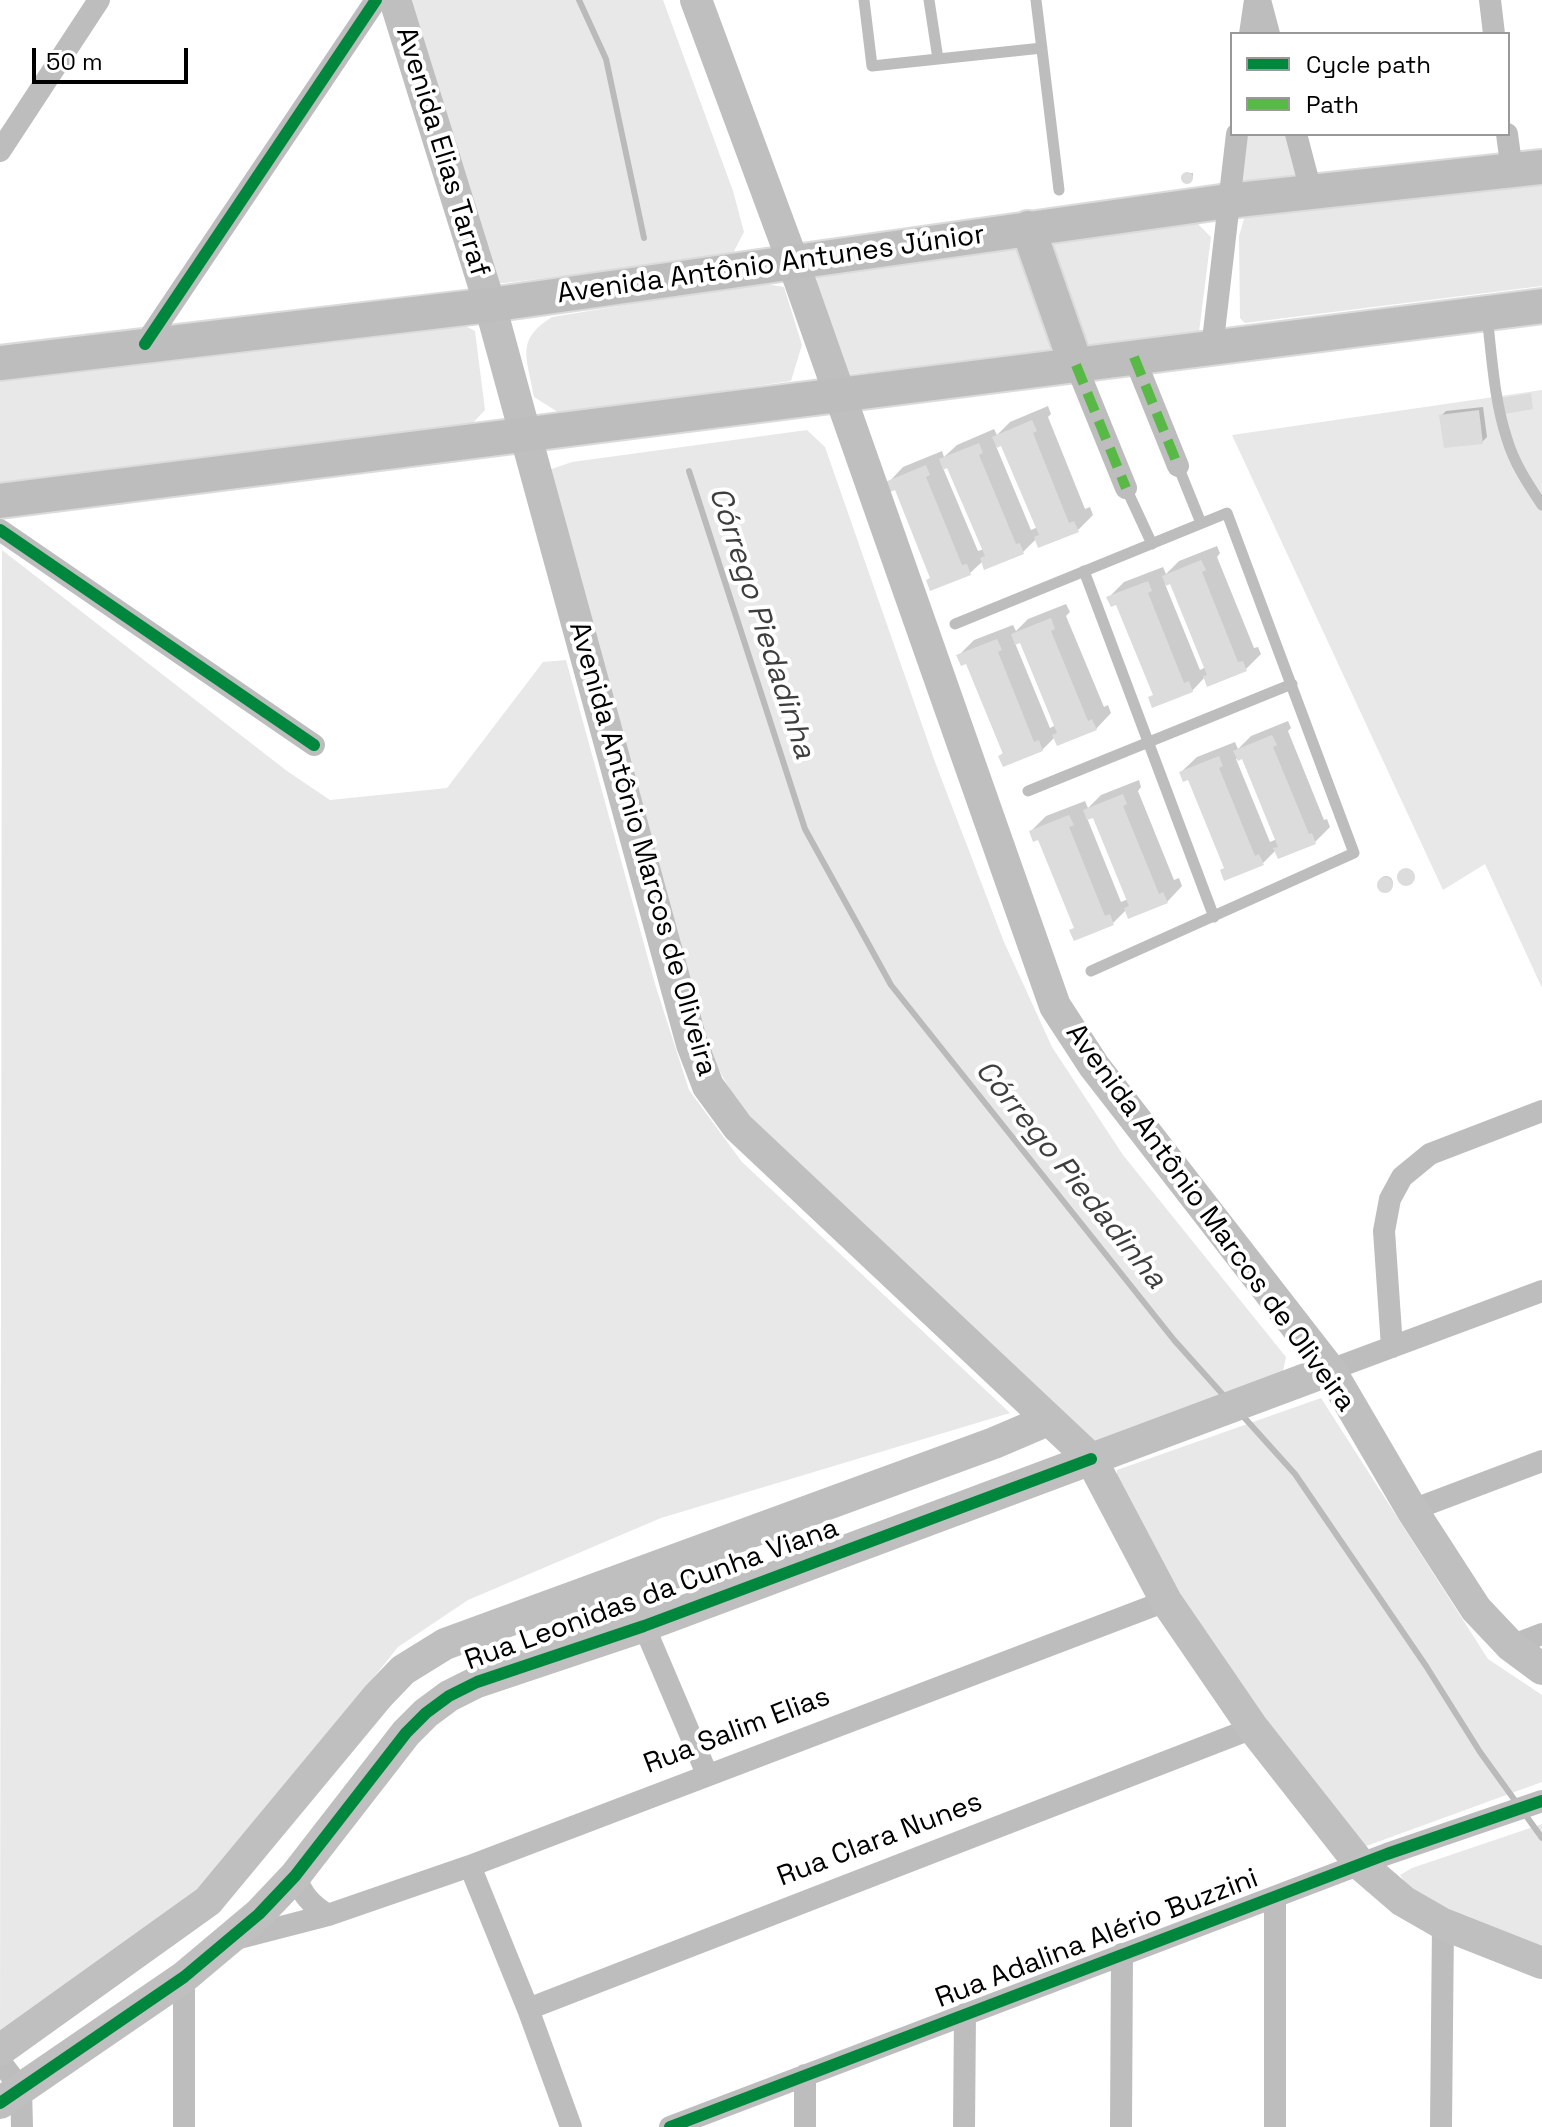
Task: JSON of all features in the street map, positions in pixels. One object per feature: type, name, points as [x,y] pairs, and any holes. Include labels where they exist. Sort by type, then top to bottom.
[{"type":"main road","name":"Avenida Elias Tarraf","points":[[395,0],[490,305]]},
{"type":"main road","name":"Avenida Antônio Marcos de Oliveira","points":[[696,0],[793,262],[1055,1006],[1094,1066],[1412,1510],[1476,1609],[1511,1646],[1542,1669]]},
{"type":"main road","name":"Avenida Antônio Antunes Júnior","points":[[0,363],[490,305],[1228,201],[1527,169]]},
{"type":"main road","points":[[1028,228],[1076,365]]},
{"type":"main road","name":"Avenida Antônio Marcos de Oliveira","points":[[490,305],[692,1044],[708,1086],[738,1127],[1048,1420],[1102,1455],[1166,1601],[1253,1728],[1374,1859],[1403,1901],[1443,1924],[1542,1963]]},
{"type":"main road","points":[[2,510],[525,433],[1542,306]]},
{"type":"main road","name":"Rua Leonidas da Cunha Viana","points":[[11,2096],[184,1977],[229,1941],[295,1876],[406,1733],[438,1704],[477,1682],[644,1626],[1316,1376]]},
{"type":"main road","name":"Rua Leonidas da Cunha Viana","points":[[0,2050],[141,1951],[220,1889],[378,1696],[403,1670],[445,1644],[994,1443],[1048,1420]]},
{"type":"main road","points":[[644,1626],[636,1600],[647,1583],[704,1562],[721,1542]]},
{"type":"street","points":[[0,151],[99,0]]},
{"type":"street","points":[[145,344],[376,0]]},
{"type":"street","points":[[1250,32],[1258,0]]},
{"type":"street","points":[[1258,0],[1268,32]]},
{"type":"street","points":[[1490,0],[1494,32]]},
{"type":"street","points":[[1212,349],[1237,136]]},
{"type":"street","points":[[1297,136],[1311,191]]},
{"type":"street","points":[[1508,136],[1527,169]]},
{"type":"street","points":[[1134,357],[1178,466]]},
{"type":"street","points":[[1076,365],[1126,488]]},
{"type":"street","points":[[2,510],[314,745]]},
{"type":"street","points":[[1392,1347],[1384,1231],[1390,1199],[1402,1177],[1430,1154],[1542,1111]]},
{"type":"street","name":"Rua Leonidas da Cunha Viana","points":[[1316,1376],[1542,1291]]},
{"type":"street","points":[[1412,1510],[1542,1461]]},
{"type":"street","name":"Rua Salim Elias","points":[[229,1941],[328,1915],[470,1866],[1166,1601]]},
{"type":"street","points":[[644,1626],[707,1774]]},
{"type":"street","points":[[1511,1646],[1542,1634]]},
{"type":"street","name":"Rua Clara Nunes","points":[[528,2009],[1253,1728]]},
{"type":"street","name":"Rua Adalina Alério Buzzini","points":[[670,2127],[1374,1859],[1542,1801]]},
{"type":"street","points":[[470,1866],[528,2009],[571,2127]]},
{"type":"street","points":[[295,1876],[302,1894],[312,1906],[328,1915]]},
{"type":"street","points":[[1275,1898],[1275,2127]]},
{"type":"street","points":[[1441,2127],[1443,1924]]},
{"type":"street","points":[[1121,2127],[1122,1954]]},
{"type":"street","points":[[184,1977],[184,2127]]},
{"type":"street","points":[[964,2127],[965,2014]]},
{"type":"street","points":[[0,2061],[22,2127]]},
{"type":"street","points":[[805,2075],[805,2127]]},
{"type":"lane","points":[[864,0],[872,66],[1042,48]]},
{"type":"lane","points":[[929,0],[938,59]]},
{"type":"lane","points":[[1036,0],[1059,190]]},
{"type":"lane","points":[[1487,312],[1497,397],[1507,440],[1524,477],[1542,505]]},
{"type":"lane","points":[[1178,466],[1201,523]]},
{"type":"lane","points":[[1126,488],[1152,544]]},
{"type":"lane","points":[[955,624],[1227,513],[1354,853],[1091,971]]},
{"type":"lane","points":[[1084,571],[1214,917]]},
{"type":"lane","points":[[1028,791],[1292,684]]},
{"type":"shaded area","points":[[411,0],[663,0],[733,191],[744,232],[731,257],[495,284]]},
{"type":"shaded area","points":[[1245,136],[1287,136],[1299,183],[1237,192]]},
{"type":"shaded area","points":[[1542,180],[1542,286],[1245,323],[1240,318],[1239,236],[1244,219],[1254,209]]},
{"type":"shaded area","points":[[1197,223],[1211,237],[1198,340],[1097,350],[1080,340],[1048,253],[1052,239]]},
{"type":"shaded area","points":[[1000,244],[1017,250],[1057,333],[1058,351],[841,375],[812,292],[817,277]]},
{"type":"shaded area","points":[[760,283],[784,287],[802,345],[791,381],[561,414],[534,397],[526,351],[532,334],[552,317]]},
{"type":"shaded area","points":[[452,319],[475,331],[485,410],[468,428],[0,485],[0,375]]},
{"type":"shaded area","points":[[1542,390],[1542,988],[1485,864],[1443,890],[1232,435]]},
{"type":"shaded area","points":[[807,430],[825,447],[935,762],[1004,942],[1052,1047],[1123,1155],[1286,1357],[1283,1371],[1092,1448],[745,1117],[708,1050],[546,471],[572,462]]},
{"type":"shaded area","points":[[2,550],[287,771],[330,800],[447,788],[543,662],[566,660],[655,984],[689,1090],[742,1162],[1010,1413],[661,1518],[468,1600],[398,1647],[207,1887],[0,2033]]},
{"type":"shaded area","points":[[1321,1398],[1488,1659],[1542,1695],[1542,1782],[1361,1848],[1217,1662],[1117,1486],[1117,1470]]},
{"type":"shaded area","points":[[1542,1824],[1542,1956],[1417,1899],[1400,1875],[1412,1868]]},
{"type":"building","points":[[1187,172],[1193,178],[1187,184],[1181,178]]},
{"type":"building","points":[[1531,393],[1533,409],[1504,414],[1501,398]]},
{"type":"building","points":[[1479,410],[1483,444],[1444,448],[1439,415]]},
{"type":"building","points":[[1032,420],[1037,431],[1033,433],[1069,523],[1074,521],[1079,532],[1038,548],[1034,537],[1039,535],[1001,446],[997,448],[992,437]]},
{"type":"building","points":[[979,443],[983,453],[979,455],[1016,544],[1020,543],[1024,554],[984,570],[980,558],[985,556],[947,468],[943,470],[939,459]]},
{"type":"building","points":[[926,465],[930,475],[926,477],[962,565],[967,564],[971,575],[930,591],[926,580],[930,578],[895,490],[890,492],[885,482]]},
{"type":"building","points":[[1201,560],[1206,570],[1202,572],[1238,662],[1243,661],[1247,671],[1207,687],[1203,676],[1207,675],[1170,584],[1166,586],[1162,576]]},
{"type":"building","points":[[1148,581],[1152,591],[1148,593],[1184,683],[1189,681],[1193,692],[1152,708],[1148,697],[1153,695],[1116,605],[1111,607],[1106,597]]},
{"type":"building","points":[[1051,618],[1055,629],[1051,631],[1088,721],[1092,719],[1097,730],[1057,746],[1052,735],[1057,733],[1020,643],[1015,645],[1011,634]]},
{"type":"building","points":[[997,639],[1002,650],[998,652],[1034,742],[1039,740],[1043,751],[1003,767],[998,756],[1003,754],[966,664],[961,666],[956,655]]},
{"type":"building","points":[[1272,735],[1277,745],[1273,747],[1316,844],[1278,859],[1273,848],[1278,847],[1242,759],[1238,761],[1233,751]]},
{"type":"building","points":[[1219,756],[1223,766],[1219,768],[1255,856],[1259,854],[1264,865],[1224,881],[1220,870],[1224,868],[1188,780],[1183,782],[1179,772]]},
{"type":"building","points":[[1123,794],[1127,804],[1123,806],[1159,894],[1163,892],[1168,903],[1128,919],[1124,908],[1129,906],[1093,818],[1087,820],[1083,810]]},
{"type":"building","points":[[1069,815],[1074,825],[1069,827],[1105,916],[1110,914],[1114,925],[1074,941],[1069,930],[1074,928],[1038,840],[1033,842],[1029,831]]},
{"type":"building","points":[[1406,868],[1415,877],[1406,886],[1397,877]]},
{"type":"building","points":[[1385,877],[1391,879],[1391,891],[1385,893],[1379,891],[1377,885],[1379,879]]},
{"type":"waterway","name":"Córrego Piedadinha","points":[[579,0],[606,59],[644,238]]},
{"type":"waterway","name":"Córrego Piedadinha","points":[[689,471],[805,829],[891,985],[1174,1340],[1225,1397]]},
{"type":"waterway","name":"Córrego Piedadinha","points":[[1241,1414],[1295,1474],[1426,1666],[1480,1752],[1542,1838]]},
{"type":"marked path","points":[[1134,357],[1178,466]]},
{"type":"marked path","points":[[1076,365],[1126,488]]},
{"type":"cycle path","points":[[145,344],[376,0]]},
{"type":"cycle path","points":[[0,530],[314,745]]},
{"type":"cycle path","points":[[0,2103],[184,1977],[259,1914],[295,1876],[406,1733],[449,1696],[477,1682],[644,1626],[1091,1459]]},
{"type":"cycle path","points":[[670,2127],[1387,1854],[1542,1801]]}]
